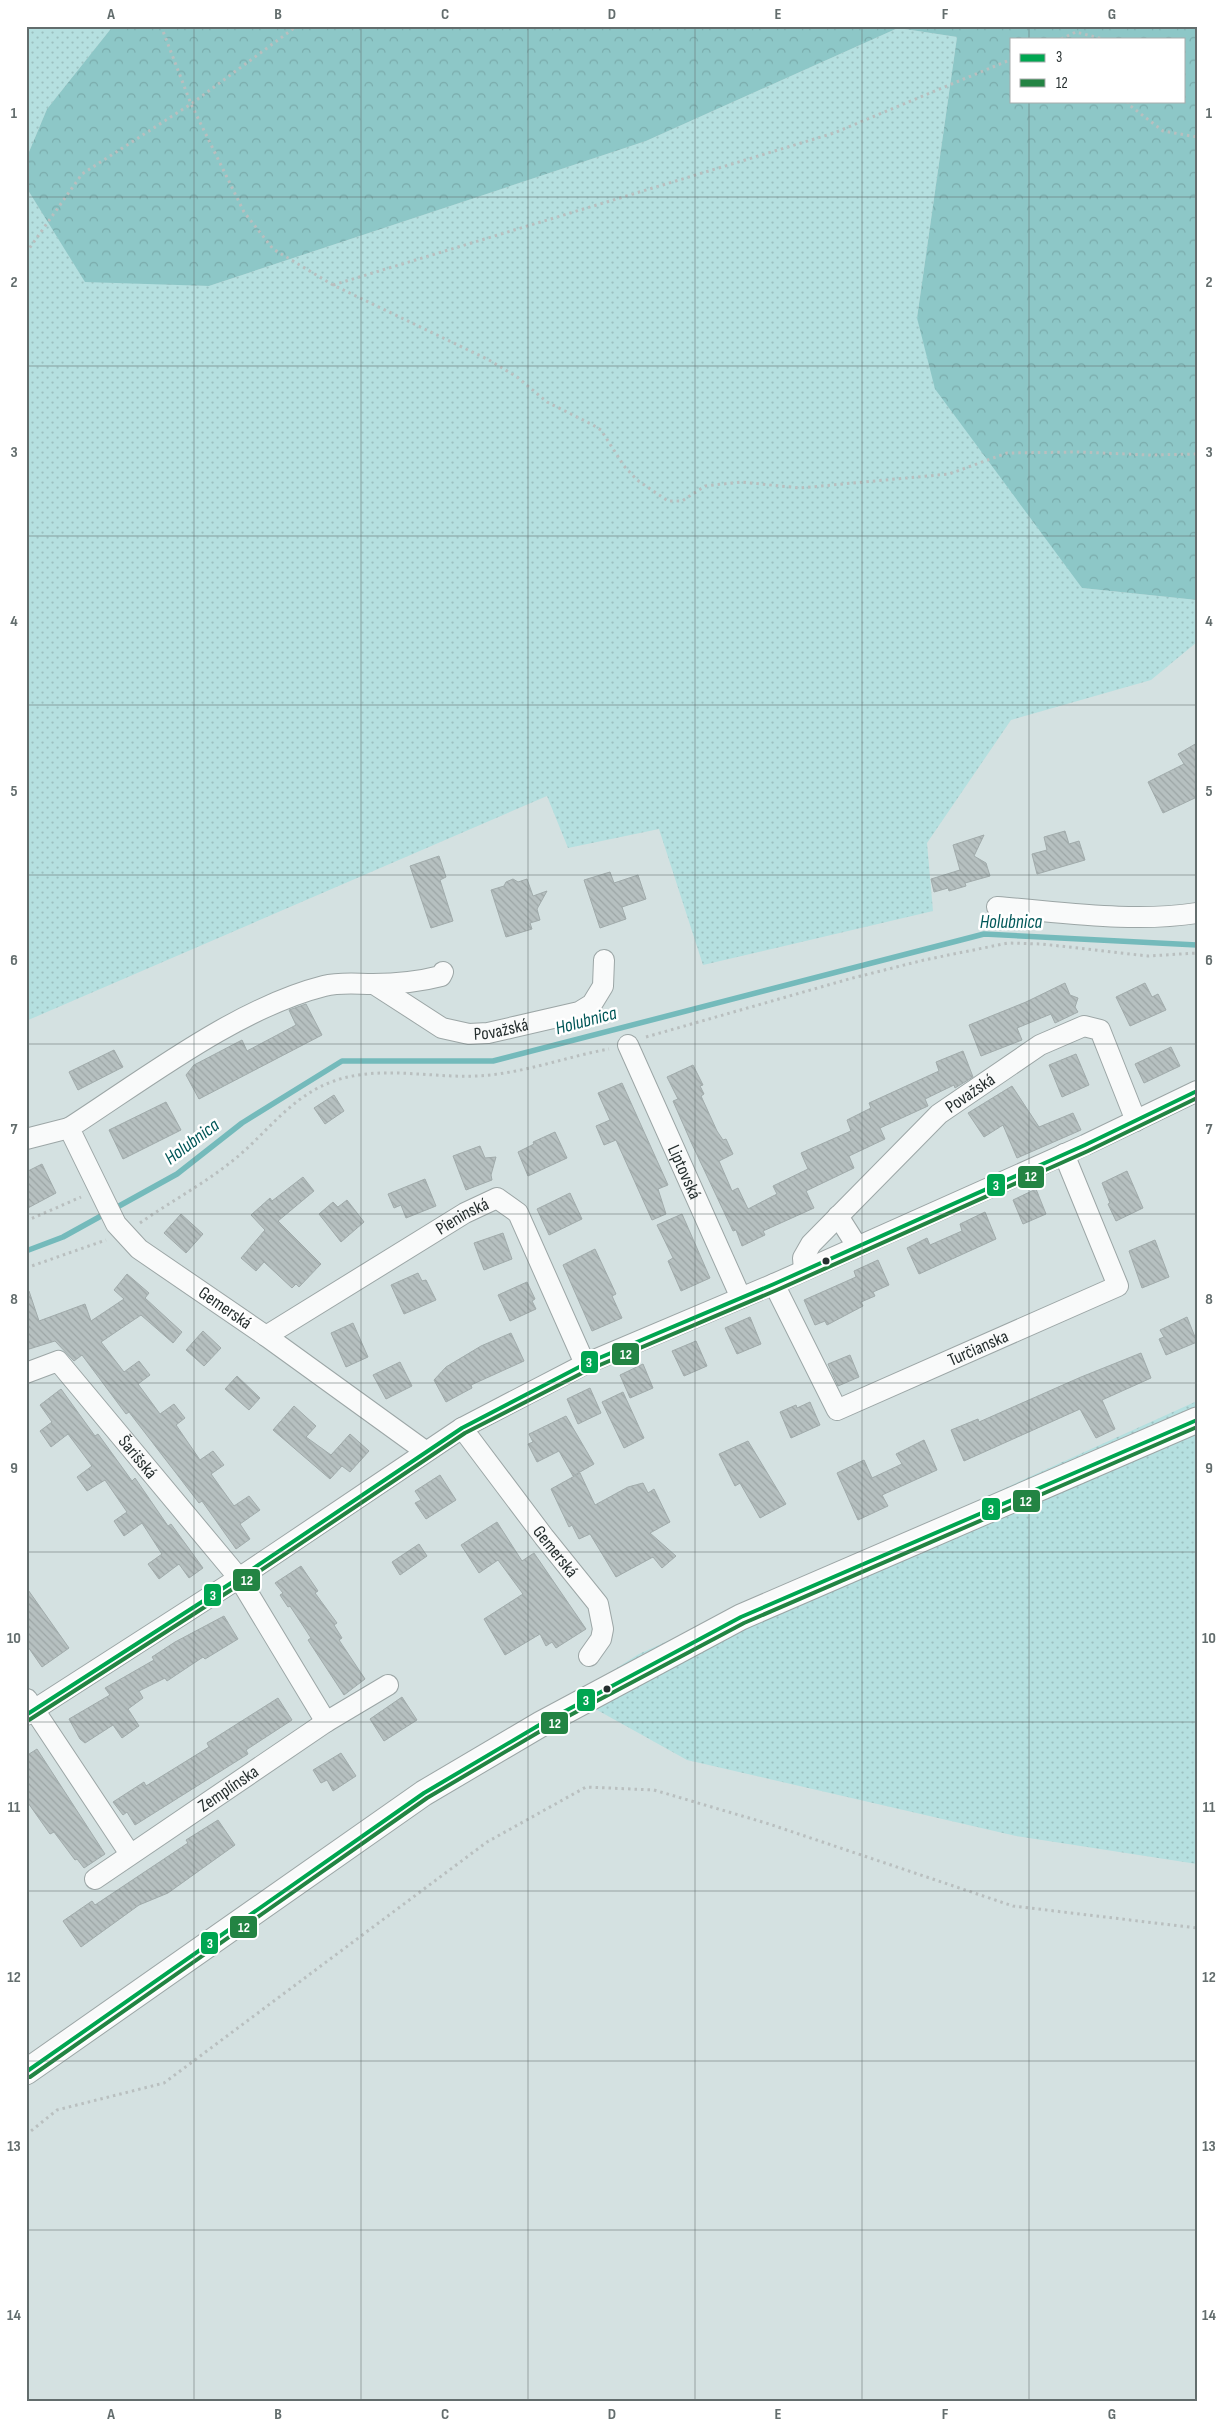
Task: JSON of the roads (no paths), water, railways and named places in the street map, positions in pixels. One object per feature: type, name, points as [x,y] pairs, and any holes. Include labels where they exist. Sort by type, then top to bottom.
[{"type":"main road","points":[[26,2072],[424,1793],[549,1719],[741,1617],[1197,1420]]},
{"type":"street","points":[[997,907],[1102,915],[1176,916],[1197,913]]},
{"type":"street","name":"Považská","points":[[374,984],[442,1028],[469,1034],[488,1032],[579,1012],[592,1004],[603,986],[604,960]]},
{"type":"street","points":[[26,1139],[69,1128],[231,1024],[288,998],[324,986],[341,983],[374,984],[420,981],[441,976],[443,972]]},
{"type":"street","name":"Považská","points":[[804,1270],[803,1258],[805,1252],[939,1114],[1040,1044],[1084,1026],[1100,1030],[1136,1120]]},
{"type":"street","name":"Liptovská","points":[[628,1045],[741,1298]]},
{"type":"street","points":[[130,1854],[29,1708],[239,1578],[425,1451],[462,1428],[585,1364],[774,1284],[1064,1154],[1197,1091]]},
{"type":"street","name":"Gemerská","points":[[69,1128],[121,1229],[139,1249],[266,1336],[425,1451]]},
{"type":"street","name":"Turčianska","points":[[774,1284],[836,1410],[1118,1286],[1064,1154]]},
{"type":"street","name":"Pieninská","points":[[266,1336],[465,1213],[497,1198],[518,1213],[585,1364]]},
{"type":"street","points":[[838,1216],[857,1246]]},
{"type":"street","name":"Šarišská","points":[[26,1373],[58,1361],[239,1578]]},
{"type":"street","name":"Gemerská","points":[[462,1428],[544,1537],[598,1604],[603,1629],[601,1639],[590,1656]]},
{"type":"street","points":[[239,1578],[326,1722]]},
{"type":"street","name":"Zemplínska","points":[[95,1879],[326,1722],[388,1686]]},
{"type":"waterway","name":"Holubnica","points":[[26,1251],[63,1237],[177,1174],[242,1123],[342,1061],[493,1061],[984,934],[1197,945]]}]
